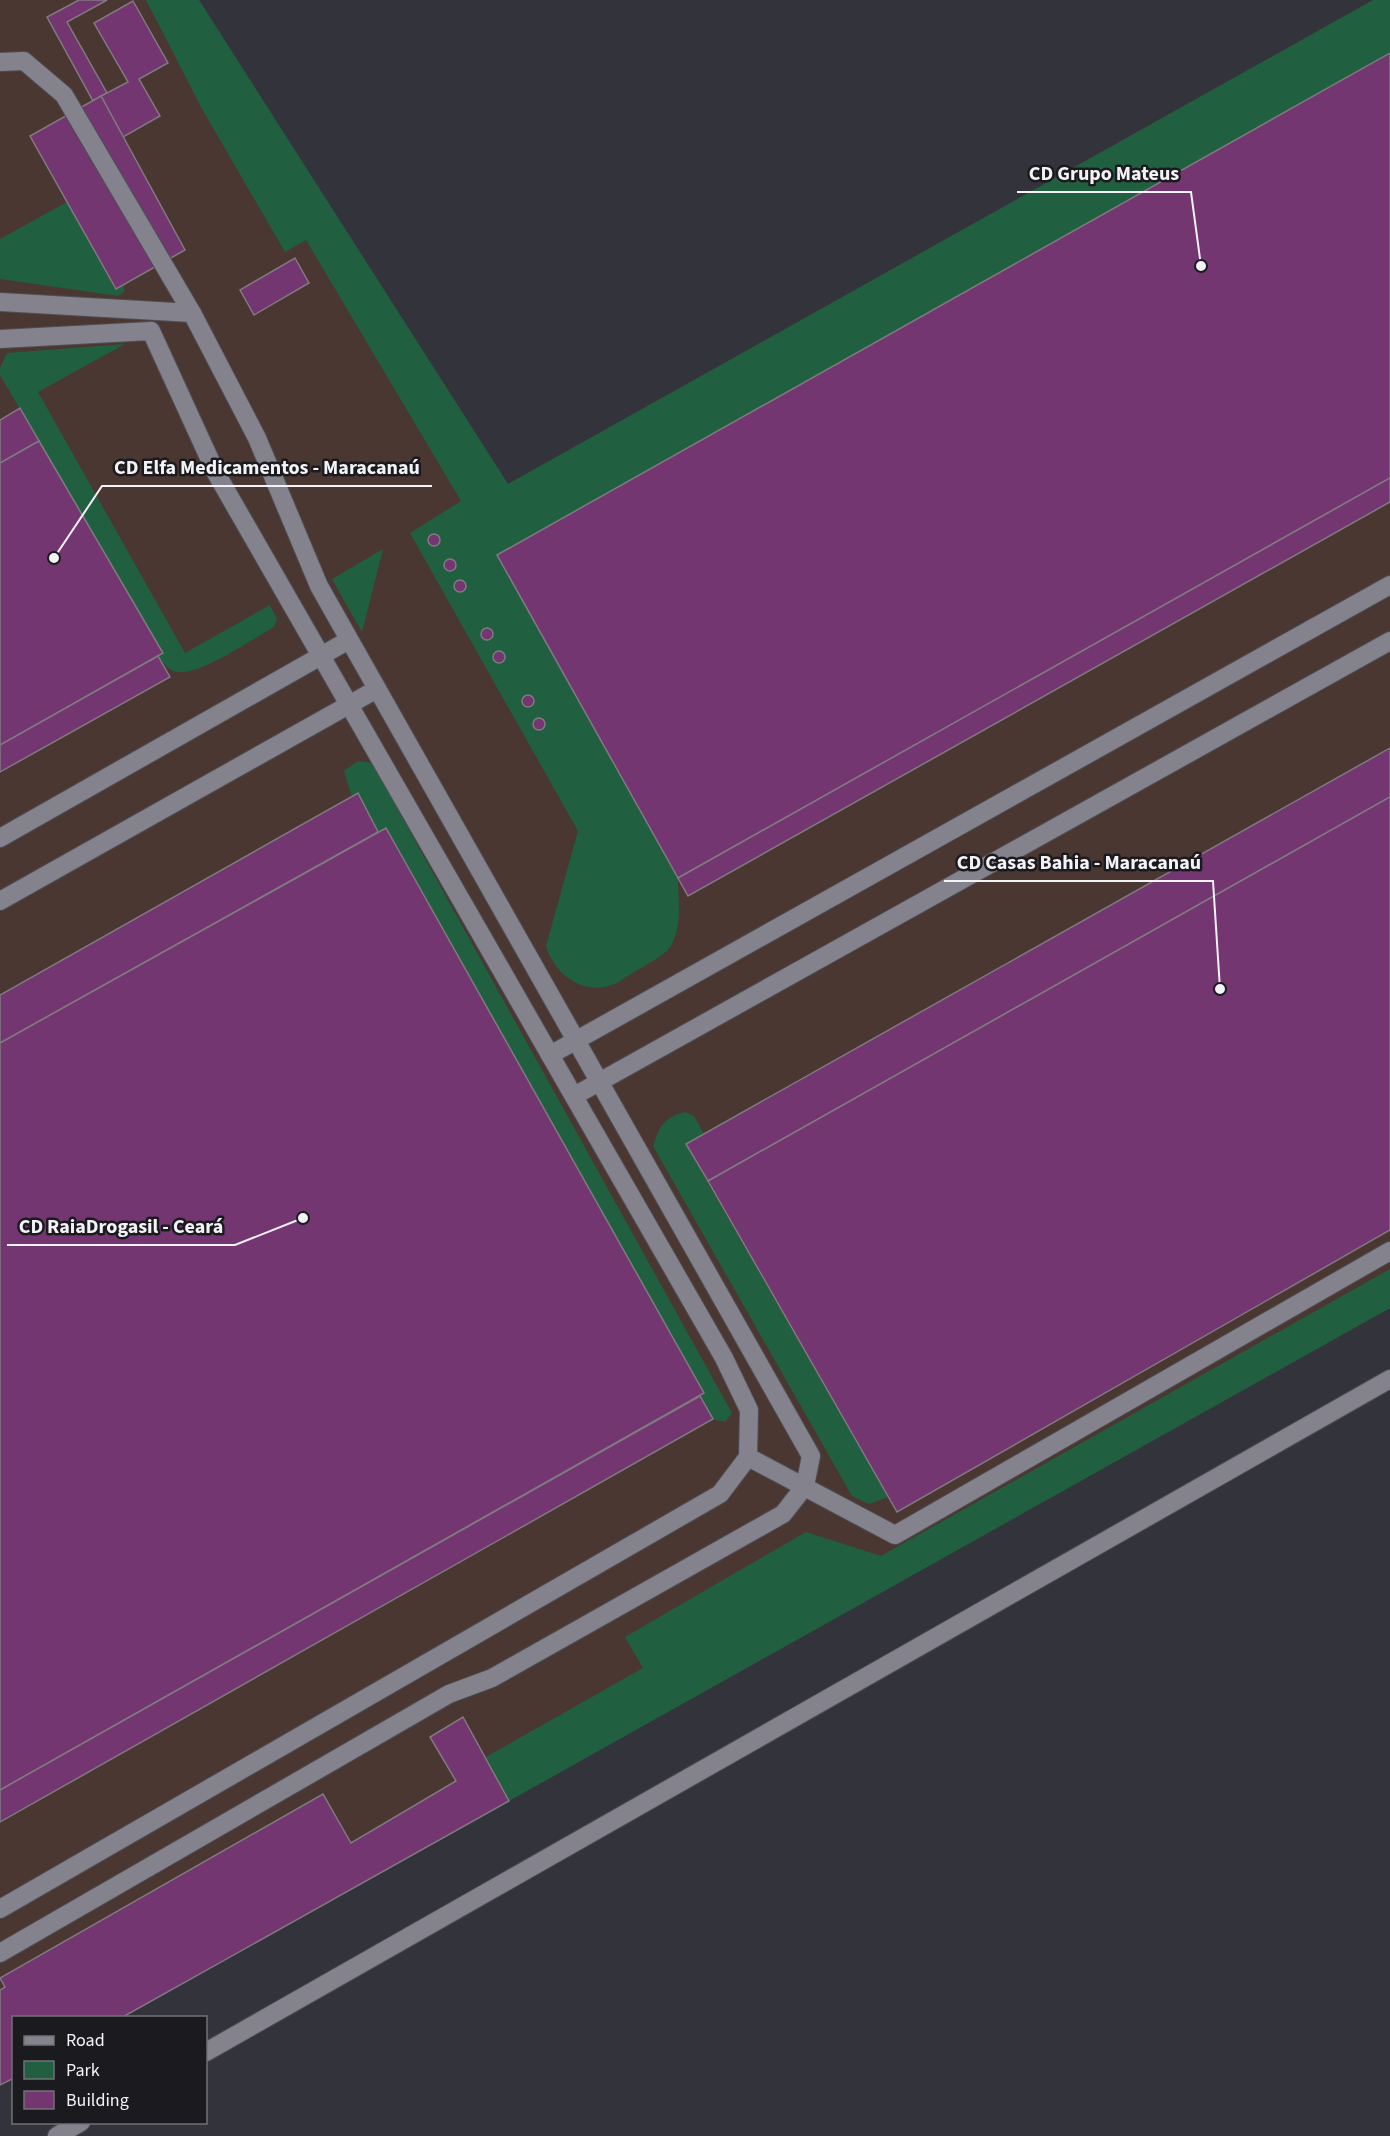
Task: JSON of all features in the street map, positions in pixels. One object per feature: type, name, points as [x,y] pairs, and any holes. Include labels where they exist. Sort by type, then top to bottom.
[{"type":"lane","points":[[0,62],[24,61],[64,95],[192,313],[257,438],[319,586],[811,1456],[805,1486],[783,1514],[492,1678],[449,1694],[0,1953]]},
{"type":"lane","points":[[0,302],[192,313]]},
{"type":"lane","points":[[0,339],[151,331],[216,473],[724,1358],[749,1410],[748,1457],[720,1494],[0,1909]]},
{"type":"lane","points":[[550,1055],[1390,585]]},
{"type":"lane","points":[[0,838],[349,640]]},
{"type":"lane","points":[[574,1096],[1390,641]]},
{"type":"lane","points":[[0,901],[377,689]]},
{"type":"lane","points":[[748,1457],[895,1535],[1390,1251]]},
{"type":"lane","points":[[207,2051],[1390,1379]]},
{"type":"lane","points":[[57,2136],[78,2124]]},
{"type":"shaded area","points":[[0,0],[199,0],[508,484],[1373,0],[1390,0],[1390,1308],[124,2016],[12,2016],[12,2079],[0,2086]]},
{"type":"green space","points":[[146,0],[199,0],[508,484],[1373,0],[1390,0],[1390,53],[497,555],[678,878],[679,919],[676,935],[670,947],[659,957],[621,980],[598,988],[578,984],[569,979],[555,964],[546,946],[578,831],[410,533],[461,501],[306,240],[285,252],[201,107]]},
{"type":"green space","points":[[67,202],[115,289],[124,285],[124,292],[118,296],[0,279],[0,239]]},
{"type":"green space","points":[[125,344],[38,392],[185,653],[270,605],[277,619],[274,627],[241,647],[201,668],[189,671],[173,671],[158,656],[163,653],[0,375],[0,368],[7,353]]},
{"type":"green space","points":[[383,549],[362,632],[332,579]]},
{"type":"green space","points":[[358,761],[372,763],[732,1413],[725,1422],[713,1419],[700,1396],[704,1393],[386,828],[378,832],[358,794],[352,797],[344,771]]},
{"type":"green space","points":[[685,1112],[694,1116],[704,1134],[686,1145],[888,1497],[869,1504],[852,1496],[653,1146],[663,1124],[672,1117]]},
{"type":"green space","points":[[1390,1269],[1390,1308],[509,1801],[486,1757],[643,1668],[625,1637],[806,1532],[881,1556]]},
{"type":"building","points":[[79,0],[107,0],[67,22],[107,93],[93,101],[47,17]]},
{"type":"building","points":[[133,1],[168,63],[139,79],[160,116],[123,137],[101,96],[128,82],[94,23]]},
{"type":"building","points":[[1390,53],[1390,478],[678,878],[497,555]]},
{"type":"building","points":[[101,96],[185,250],[116,289],[30,136]]},
{"type":"building","points":[[295,258],[309,283],[254,315],[240,290]]},
{"type":"building","points":[[20,408],[39,441],[0,463],[0,420]]},
{"type":"building","points":[[39,441],[163,653],[0,745],[0,463]]},
{"type":"building","points":[[1390,478],[1390,502],[688,896],[678,878]]},
{"type":"building","points":[[436,534],[440,540],[436,546],[432,546],[428,538]]},
{"type":"building","points":[[452,559],[456,565],[452,571],[448,571],[444,563]]},
{"type":"building","points":[[462,580],[466,586],[462,592],[458,592],[454,584]]},
{"type":"building","points":[[489,628],[493,634],[489,640],[485,640],[481,632]]},
{"type":"building","points":[[501,651],[505,657],[501,663],[497,663],[493,655]]},
{"type":"building","points":[[158,656],[170,677],[0,772],[0,745]]},
{"type":"building","points":[[530,695],[534,701],[530,707],[526,707],[522,699]]},
{"type":"building","points":[[539,718],[545,724],[539,730],[533,724]]},
{"type":"building","points":[[1390,748],[1390,797],[708,1181],[686,1144]]},
{"type":"building","points":[[358,793],[378,832],[0,1043],[0,995]]},
{"type":"building","points":[[1390,797],[1390,1230],[897,1512],[708,1181]]},
{"type":"building","points":[[386,828],[704,1393],[0,1790],[0,1043]]},
{"type":"building","points":[[700,1396],[713,1419],[0,1822],[0,1790]]},
{"type":"building","points":[[463,1717],[509,1801],[125,2016],[12,2016],[12,2079],[0,2085],[0,1990],[5,1987],[0,1978],[323,1794],[351,1843],[456,1781],[430,1737]]},
{"type":"place","name":"CD Grupo Mateus","points":[[1201,266]]},
{"type":"place","name":"CD Elfa Medicamentos - Maracanaú","points":[[54,558]]},
{"type":"place","name":"CD Casas Bahia - Maracanaú","points":[[1220,989]]},
{"type":"place","name":"CD RaiaDrogasil - Ceará","points":[[303,1218]]}]
